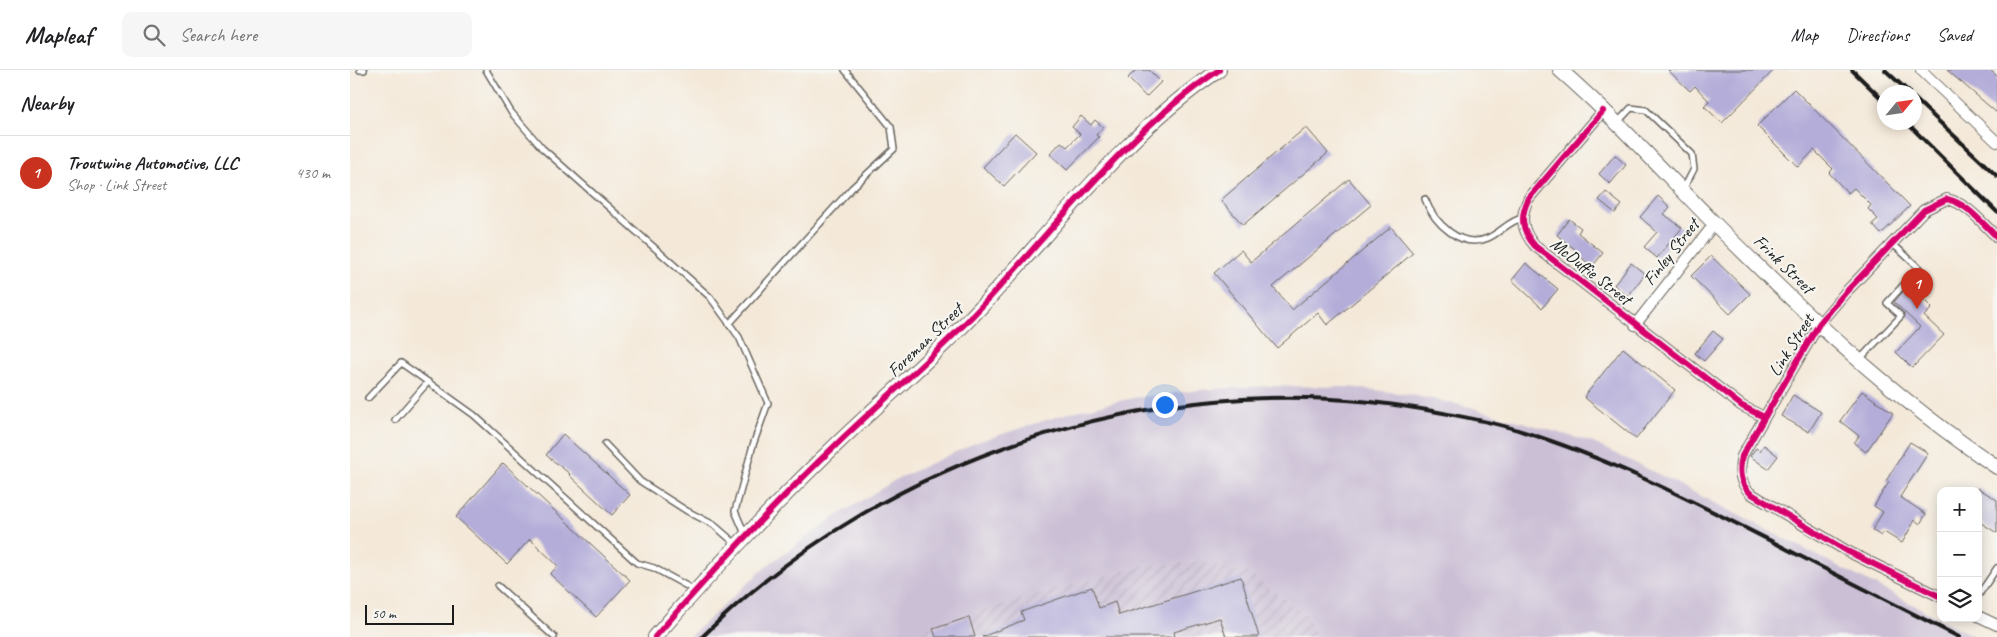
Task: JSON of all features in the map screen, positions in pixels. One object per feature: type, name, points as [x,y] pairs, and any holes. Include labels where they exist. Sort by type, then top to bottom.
[{"type":"street","name":"Foreman Street","points":[[656,637],[742,541],[840,440],[921,366],[980,308],[1114,162],[1162,115],[1219,70]]},
{"type":"street","name":"Frink Street","points":[[1560,70],[1819,324],[1920,410],[1997,467]]},
{"type":"street","points":[[1921,70],[1997,142]]},
{"type":"street","points":[[1522,218],[1529,198],[1603,111]]},
{"type":"street","name":"Link Street","points":[[1937,594],[1847,551],[1750,493],[1740,477],[1742,456],[1819,324],[1845,293],[1924,210],[1946,199],[1966,207],[1997,237]]},
{"type":"street","name":"McDuffie Street","points":[[1522,218],[1523,229],[1536,246],[1635,325],[1742,406],[1764,417]]},
{"type":"street","name":"Finley Street","points":[[1635,325],[1715,223]]},
{"type":"street","points":[[1982,618],[1997,625]]},
{"type":"lane","points":[[486,70],[511,112],[542,148],[710,297],[739,337],[768,403],[752,445],[735,511],[742,541]]},
{"type":"lane","points":[[729,324],[852,188],[894,149],[891,127],[845,70]]},
{"type":"lane","points":[[1616,124],[1631,108],[1646,110],[1692,154],[1694,169],[1683,191]]},
{"type":"lane","points":[[1425,199],[1434,216],[1456,236],[1469,242],[1490,238],[1513,221],[1522,218]]},
{"type":"lane","points":[[1859,360],[1901,316],[1887,303],[1919,268],[1893,244]]},
{"type":"lane","points":[[368,398],[401,363],[474,415],[637,563],[654,568],[696,592]]},
{"type":"lane","points":[[395,420],[428,382]]},
{"type":"lane","points":[[605,444],[640,481],[687,511],[742,541]]},
{"type":"lane","points":[[1982,590],[1997,568]]},
{"type":"lane","points":[[498,586],[554,637]]},
{"type":"shaded area","points":[[1267,386],[1350,387],[1407,394],[1470,407],[1591,442],[1660,475],[1937,617],[1937,622],[1947,622],[1976,637],[1318,637],[1308,616],[1249,573],[1201,561],[1142,565],[963,615],[897,637],[689,637],[769,564],[835,517],[897,479],[977,442],[1072,412],[1133,398],[1200,390]]},
{"type":"shaded area","points":[[1201,561],[1249,573],[1308,616],[1318,637],[897,637],[963,615],[1142,565]]},
{"type":"building","points":[[1136,70],[1149,70],[1161,82],[1146,97],[1128,78]]},
{"type":"building","points":[[1668,70],[1774,70],[1722,123],[1704,106],[1709,101],[1695,86],[1690,91]]},
{"type":"building","points":[[1947,70],[1990,70],[1997,76],[1997,113]]},
{"type":"building","points":[[1794,89],[1910,206],[1881,234],[1872,224],[1878,219],[1868,209],[1871,205],[1854,188],[1848,193],[1829,173],[1833,169],[1814,150],[1798,167],[1757,126]]},
{"type":"building","points":[[1081,116],[1091,125],[1095,120],[1103,127],[1096,135],[1099,137],[1067,170],[1050,154],[1061,142],[1067,147],[1080,134],[1072,127]]},
{"type":"building","points":[[1306,127],[1328,153],[1243,225],[1221,200]]},
{"type":"building","points":[[1015,133],[1036,152],[1004,186],[983,167]]},
{"type":"building","points":[[1615,155],[1626,165],[1610,184],[1599,174]]},
{"type":"building","points":[[1349,179],[1371,205],[1273,287],[1292,310],[1391,227],[1413,253],[1327,325],[1318,313],[1277,348],[1214,273],[1241,250],[1251,262]]},
{"type":"building","points":[[1606,192],[1622,205],[1615,213],[1599,200]]},
{"type":"building","points":[[1658,196],[1670,207],[1664,214],[1682,228],[1657,258],[1644,247],[1657,232],[1640,217]]},
{"type":"building","points":[[1569,219],[1581,228],[1578,233],[1603,253],[1592,267],[1580,256],[1581,254],[1557,235]]},
{"type":"building","points":[[1711,256],[1750,294],[1730,314],[1691,276]]},
{"type":"building","points":[[1526,263],[1558,289],[1542,308],[1512,280]]},
{"type":"building","points":[[1631,263],[1645,274],[1628,296],[1614,285]]},
{"type":"building","points":[[1909,285],[1932,308],[1924,316],[1944,335],[1912,368],[1896,352],[1920,327],[1894,302]]},
{"type":"building","points":[[1713,331],[1723,339],[1704,361],[1695,353]]},
{"type":"building","points":[[1623,348],[1675,390],[1636,439],[1584,397]]},
{"type":"building","points":[[1862,391],[1893,413],[1866,452],[1854,443],[1859,436],[1840,421]]},
{"type":"building","points":[[1793,395],[1821,412],[1809,432],[1781,416]]},
{"type":"building","points":[[563,434],[630,495],[612,515],[570,474],[546,455]]},
{"type":"building","points":[[1910,442],[1928,453],[1900,497],[1926,514],[1920,524],[1915,520],[1902,543],[1884,532],[1881,536],[1872,530],[1883,512],[1874,506],[1889,482],[1886,481]]},
{"type":"building","points":[[1764,445],[1778,456],[1768,469],[1750,456],[1756,448],[1760,451]]},
{"type":"building","points":[[503,463],[630,580],[596,617],[550,574],[558,566],[530,539],[507,564],[456,517]]},
{"type":"building","points":[[1982,491],[1997,500],[1997,533],[1982,524]]},
{"type":"building","points":[[1241,577],[1259,637],[1226,637],[1220,618],[1174,632],[1175,637],[982,637],[1024,620],[1021,612],[1092,587],[1099,608],[1115,602],[1119,615]]},
{"type":"building","points":[[969,617],[975,637],[936,637],[933,629]]},
{"type":"railway","points":[[1852,70],[1877,94]]},
{"type":"railway","points":[[1885,70],[1901,85]]},
{"type":"railway","points":[[1922,106],[1997,176]]},
{"type":"railway","points":[[1914,130],[1997,212]]},
{"type":"railway","points":[[702,637],[778,571],[862,514],[951,469],[1046,434],[1143,410],[1243,399],[1343,400],[1443,413],[1494,423],[1524,432],[1589,455],[1652,482],[1959,637]]},
{"type":"cycle path","points":[[655,637],[768,512],[980,308],[1123,151],[1185,94],[1219,70]]},
{"type":"cycle path","points":[[1603,111],[1529,198],[1523,218],[1527,235],[1535,246],[1742,406],[1764,417]]},
{"type":"cycle path","points":[[1937,595],[1847,551],[1750,493],[1742,480],[1740,471],[1741,461],[1742,456],[1819,324],[1845,293],[1924,210],[1947,199],[1955,201],[1974,214],[1997,237]]},
{"type":"place","name":"Troutwine Automotive, LLC","points":[[1917,309]]}]
